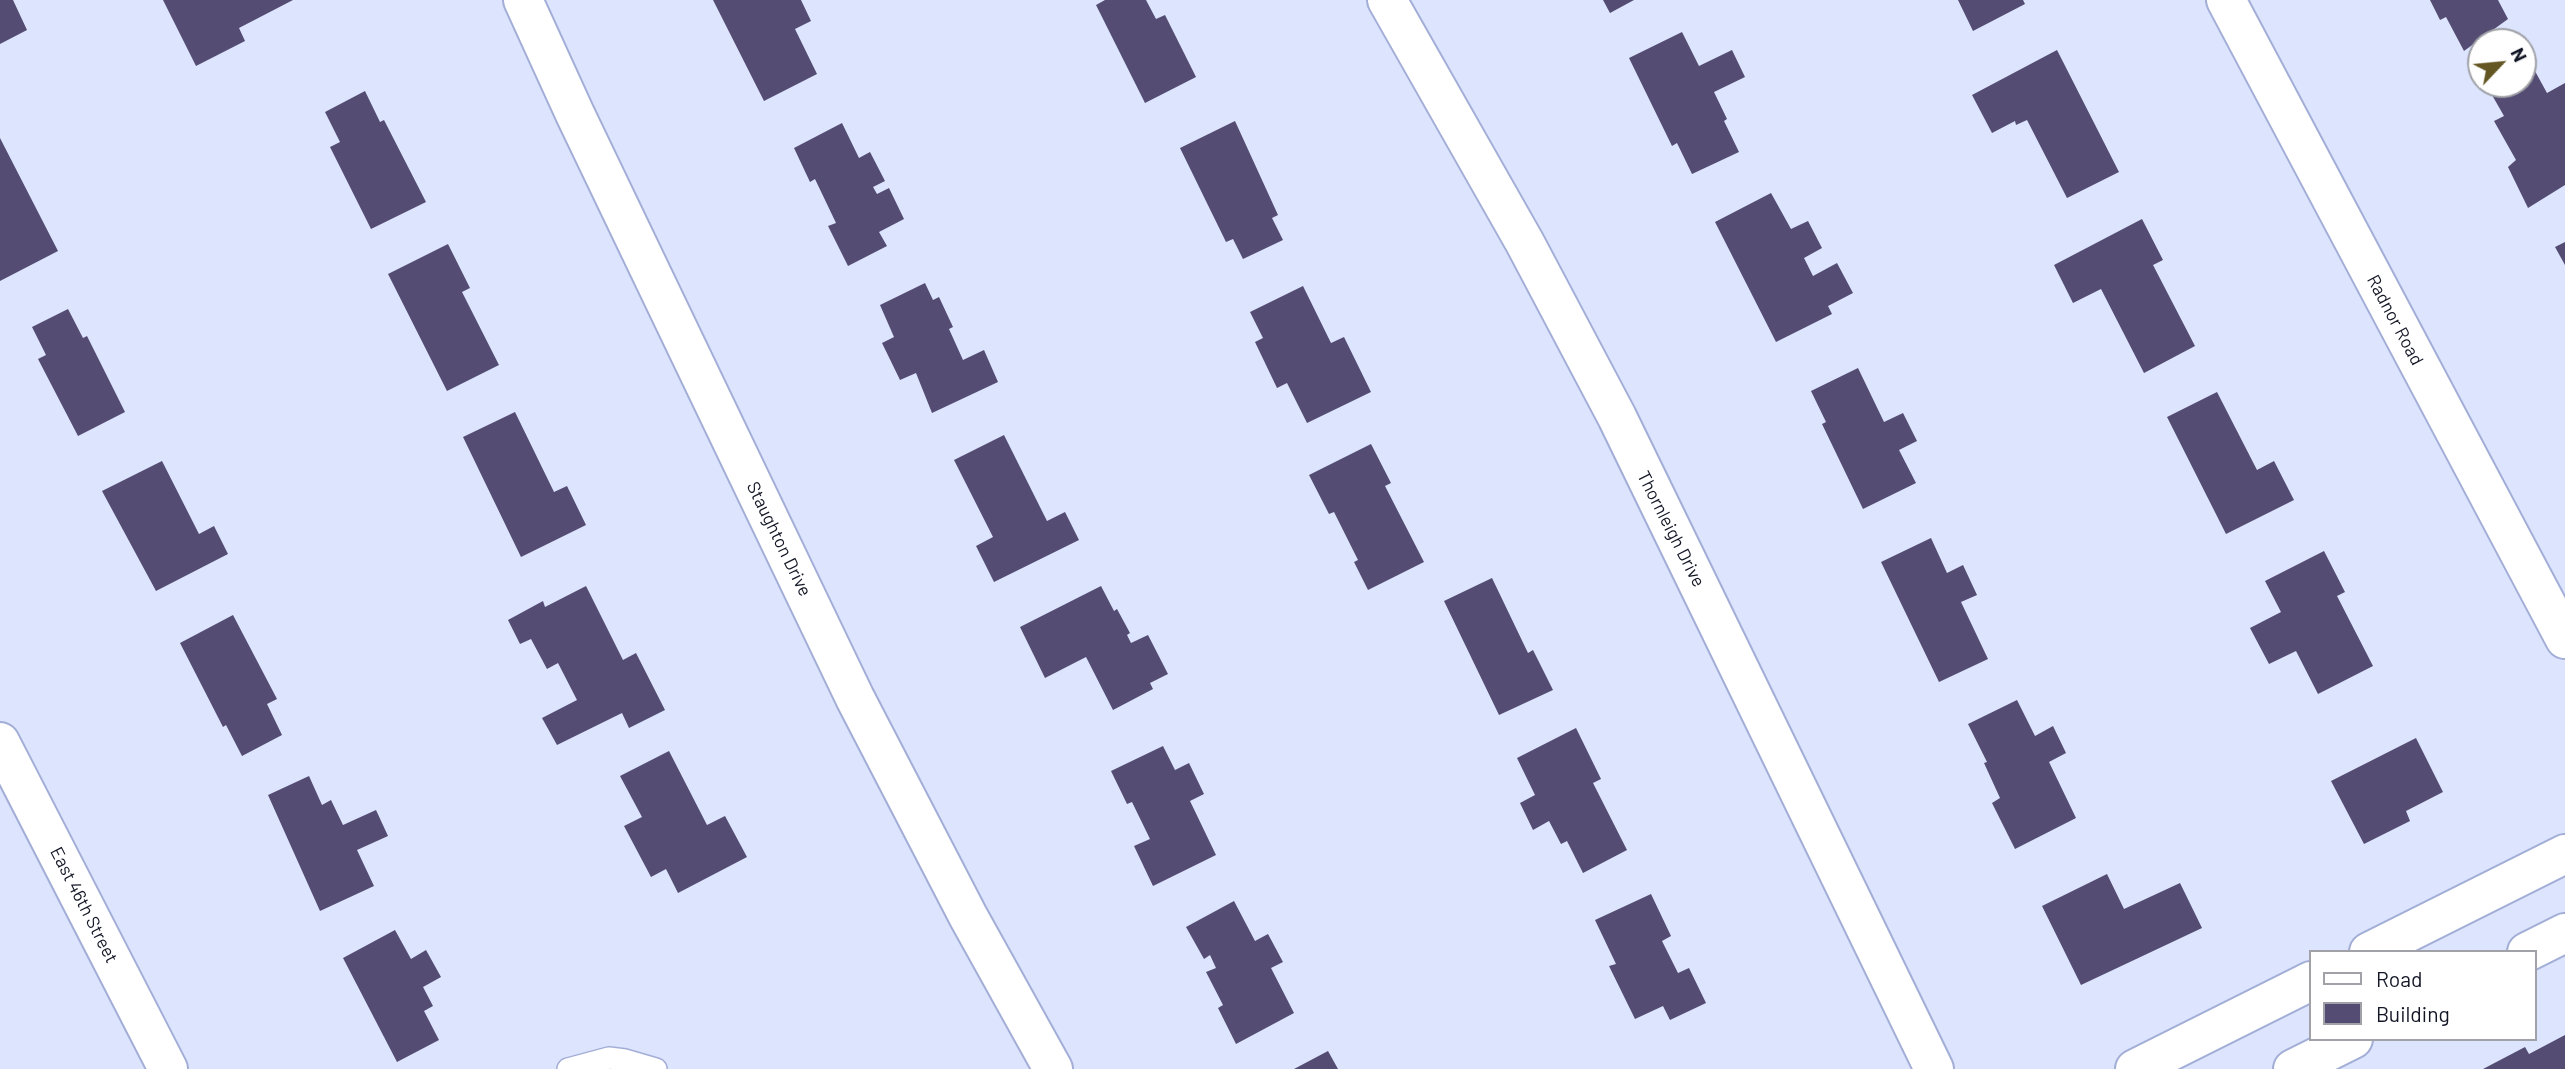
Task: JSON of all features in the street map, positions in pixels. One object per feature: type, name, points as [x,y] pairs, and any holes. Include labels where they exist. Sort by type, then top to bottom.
[{"type":"street","name":"Staughton Drive","points":[[523,0],[855,698],[968,916],[1054,1069]]},
{"type":"street","name":"Thornleigh Drive","points":[[1387,0],[1525,243],[1616,417],[1934,1069]]},
{"type":"street","name":"Radnor Road","points":[[2226,0],[2565,639]]},
{"type":"street","name":"East 46th Street","points":[[0,742],[168,1069]]},
{"type":"street","points":[[2373,950],[2565,854]]},
{"type":"street","points":[[2531,950],[2565,933]]},
{"type":"street","points":[[2135,1069],[2310,982]]},
{"type":"street","points":[[2293,1069],[2349,1041]]},
{"type":"lane","points":[[568,1069],[609,1058],[656,1069]]},
{"type":"building","points":[[0,0],[13,0],[27,30],[0,44]]},
{"type":"building","points":[[163,0],[293,0],[239,28],[245,41],[196,66]]},
{"type":"building","points":[[713,0],[801,0],[811,21],[795,29],[817,74],[764,101]]},
{"type":"building","points":[[1105,0],[1146,0],[1156,19],[1165,15],[1196,77],[1145,103],[1096,5]]},
{"type":"building","points":[[1603,0],[1634,0],[1610,13]]},
{"type":"building","points":[[1958,0],[2023,0],[2025,4],[1973,31]]},
{"type":"building","points":[[2430,0],[2498,0],[2508,19],[2496,28],[2467,28],[2467,49],[2464,51],[2446,17],[2440,20]]},
{"type":"building","points":[[1682,32],[1699,66],[1732,50],[1745,77],[1714,92],[1739,152],[1692,174],[1677,143],[1672,146],[1629,58]]},
{"type":"building","points":[[2057,50],[2119,172],[2067,198],[2027,120],[2016,125],[2015,121],[1992,133],[1972,95]]},
{"type":"building","points":[[2537,75],[2547,93],[2565,83],[2565,185],[2528,208],[2508,167],[2516,160],[2494,121],[2504,116],[2494,98],[2537,98]]},
{"type":"building","points":[[365,91],[380,122],[384,120],[426,202],[371,229],[330,147],[340,142],[325,112]]},
{"type":"building","points":[[1235,121],[1278,215],[1272,218],[1283,240],[1243,259],[1233,239],[1226,242],[1180,148]]},
{"type":"building","points":[[842,123],[859,158],[870,152],[885,181],[873,187],[877,194],[889,188],[904,219],[879,232],[887,246],[848,266],[828,226],[836,223],[815,179],[810,182],[794,148]]},
{"type":"building","points":[[0,138],[58,251],[0,281]]},
{"type":"building","points":[[1771,193],[1791,229],[1808,221],[1822,248],[1804,258],[1813,276],[1837,263],[1853,293],[1828,306],[1832,314],[1776,342],[1715,222]]},
{"type":"building","points":[[2142,219],[2163,260],[2153,265],[2195,346],[2144,373],[2101,289],[2073,303],[2054,265]]},
{"type":"building","points":[[2565,242],[2565,265],[2555,247]]},
{"type":"building","points":[[448,244],[470,288],[462,292],[499,365],[447,391],[388,274]]},
{"type":"building","points":[[925,283],[933,300],[939,297],[953,327],[949,329],[963,360],[984,350],[998,382],[932,413],[916,373],[900,380],[882,343],[894,337],[880,305]]},
{"type":"building","points":[[1303,286],[1331,343],[1344,337],[1371,392],[1307,423],[1287,383],[1277,388],[1255,342],[1263,338],[1250,312]]},
{"type":"building","points":[[68,309],[83,338],[87,336],[125,412],[78,436],[38,359],[46,355],[32,327]]},
{"type":"building","points":[[1858,368],[1884,422],[1903,413],[1917,441],[1899,450],[1916,483],[1863,509],[1822,424],[1826,422],[1811,391]]},
{"type":"building","points":[[2217,392],[2257,470],[2274,461],[2294,500],[2226,534],[2167,417]]},
{"type":"building","points":[[515,412],[554,492],[567,486],[586,525],[521,557],[463,437]]},
{"type":"building","points":[[1004,435],[1047,521],[1065,512],[1079,540],[994,582],[976,546],[993,537],[954,460]]},
{"type":"building","points":[[1371,444],[1391,483],[1385,486],[1424,562],[1368,590],[1354,562],[1358,560],[1334,512],[1329,514],[1309,475]]},
{"type":"building","points":[[162,461],[199,534],[214,526],[228,554],[156,591],[102,491]]},
{"type":"building","points":[[1931,538],[1947,573],[1963,565],[1977,595],[1961,602],[1988,659],[1939,682],[1881,562]]},
{"type":"building","points":[[2324,551],[2345,592],[2337,596],[2373,666],[2318,694],[2296,651],[2269,664],[2250,628],[2281,612],[2265,581]]},
{"type":"building","points":[[1492,578],[1528,653],[1533,650],[1553,690],[1499,715],[1444,601]]},
{"type":"building","points":[[586,586],[623,660],[636,653],[665,710],[629,728],[622,713],[557,745],[542,718],[577,700],[558,663],[547,669],[531,639],[520,644],[508,620],[543,601],[545,607]]},
{"type":"building","points":[[1101,586],[1130,633],[1127,635],[1131,643],[1148,635],[1168,674],[1150,683],[1153,689],[1113,710],[1086,657],[1045,678],[1020,627]]},
{"type":"building","points":[[233,615],[277,699],[267,704],[282,735],[242,756],[226,725],[223,727],[180,643]]},
{"type":"building","points":[[2017,700],[2035,736],[2053,726],[2066,753],[2049,762],[2076,818],[2015,849],[1992,803],[2000,798],[1984,763],[1987,762],[1968,724]]},
{"type":"building","points":[[1576,728],[1601,779],[1593,783],[1627,850],[1583,873],[1567,841],[1561,844],[1549,821],[1533,830],[1520,803],[1535,795],[1517,758]]},
{"type":"building","points":[[2416,738],[2443,792],[2406,811],[2410,821],[2364,844],[2331,781]]},
{"type":"building","points":[[1163,746],[1175,770],[1189,763],[1204,794],[1190,801],[1216,855],[1153,886],[1134,846],[1150,839],[1132,802],[1127,804],[1111,771]]},
{"type":"building","points":[[669,751],[707,825],[725,816],[747,857],[678,893],[666,869],[651,877],[624,826],[642,817],[620,776]]},
{"type":"building","points":[[309,776],[322,805],[331,800],[343,825],[376,810],[388,836],[357,850],[374,886],[320,911],[268,795]]},
{"type":"building","points":[[2107,874],[2124,909],[2180,883],[2202,928],[2081,985],[2042,906]]},
{"type":"building","points":[[1651,894],[1671,936],[1662,941],[1678,973],[1689,968],[1706,1003],[1670,1020],[1663,1006],[1635,1019],[1609,966],[1616,964],[1595,920]]},
{"type":"building","points":[[1234,901],[1255,941],[1268,934],[1283,962],[1271,968],[1294,1013],[1236,1044],[1218,1008],[1223,1005],[1206,972],[1216,968],[1210,955],[1204,959],[1186,927]]},
{"type":"building","points":[[395,930],[411,959],[426,950],[441,977],[423,987],[433,1006],[424,1011],[439,1040],[397,1062],[343,958]]},
{"type":"building","points":[[2565,1035],[2565,1069],[2483,1069],[2525,1047],[2529,1054]]},
{"type":"building","points":[[1328,1051],[1338,1069],[1294,1069]]}]
